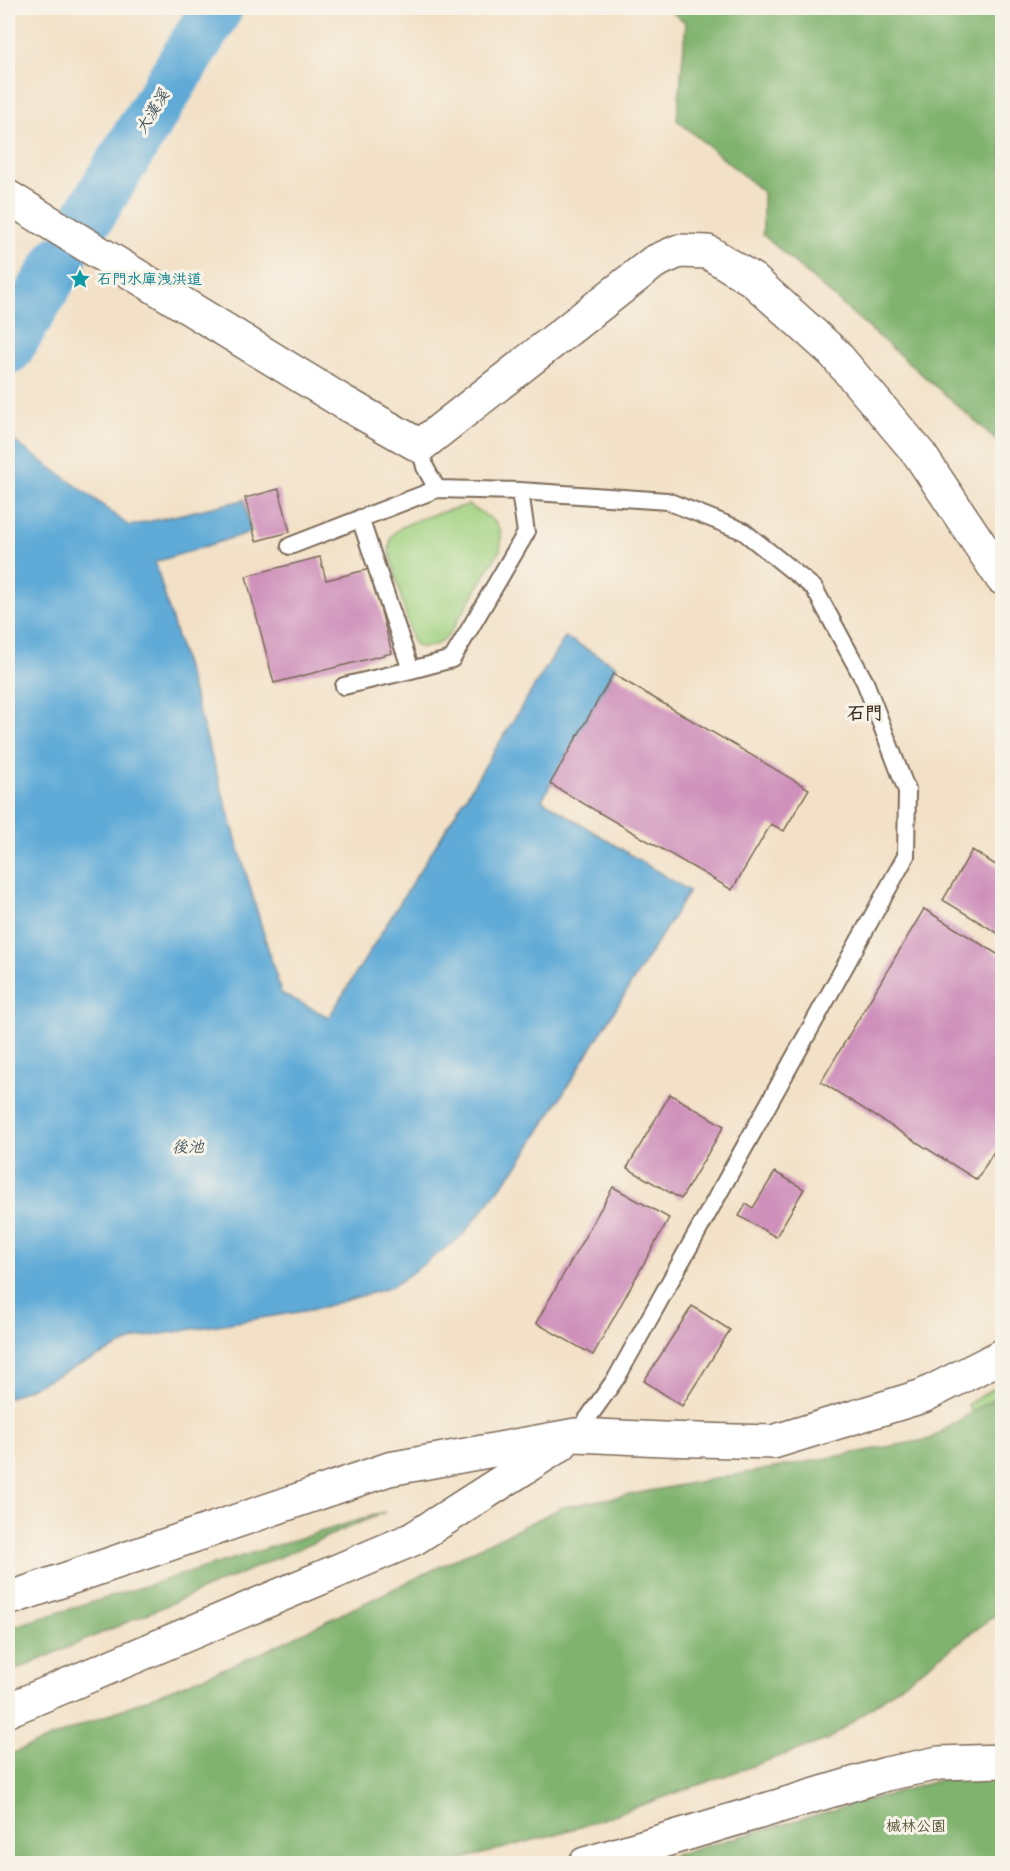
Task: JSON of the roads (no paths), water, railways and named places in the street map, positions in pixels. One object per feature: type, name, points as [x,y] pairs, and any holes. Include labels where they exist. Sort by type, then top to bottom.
[{"type":"street","points":[[8,197],[343,402],[420,446],[654,262],[679,251],[708,252],[753,280],[834,353],[920,455],[1002,578]]},
{"type":"street","points":[[8,1599],[388,1469],[576,1435],[773,1442],[923,1396],[1002,1356]]},
{"type":"street","points":[[8,1710],[413,1539],[576,1435]]},
{"type":"street","points":[[585,1863],[886,1774],[939,1763],[1002,1761]]},
{"type":"lane","points":[[420,446],[425,466],[437,489]]},
{"type":"lane","points":[[290,546],[437,489],[520,491],[667,501],[743,531],[814,588],[865,682],[907,791],[906,856],[617,1377],[576,1435]]},
{"type":"lane","points":[[344,686],[452,658],[526,533],[520,491]]},
{"type":"lane","points":[[360,518],[411,670]]},
{"type":"water","name":"後池","points":[[8,437],[129,526],[244,500],[251,532],[155,562],[281,993],[329,1017],[565,637],[617,666],[542,800],[689,891],[521,1161],[462,1236],[392,1287],[316,1309],[138,1338],[8,1398]]},
{"type":"waterway","name":"大漢溪","points":[[89,216],[217,8]]},
{"type":"waterway","name":"大漢溪","points":[[8,348],[61,260]]},
{"type":"place","name":"石門水庫洩洪道","points":[[80,279]]},
{"type":"district","name":"石門","points":[[865,713]]},
{"type":"park label","name":"槭林公園","points":[[916,1826]]}]
